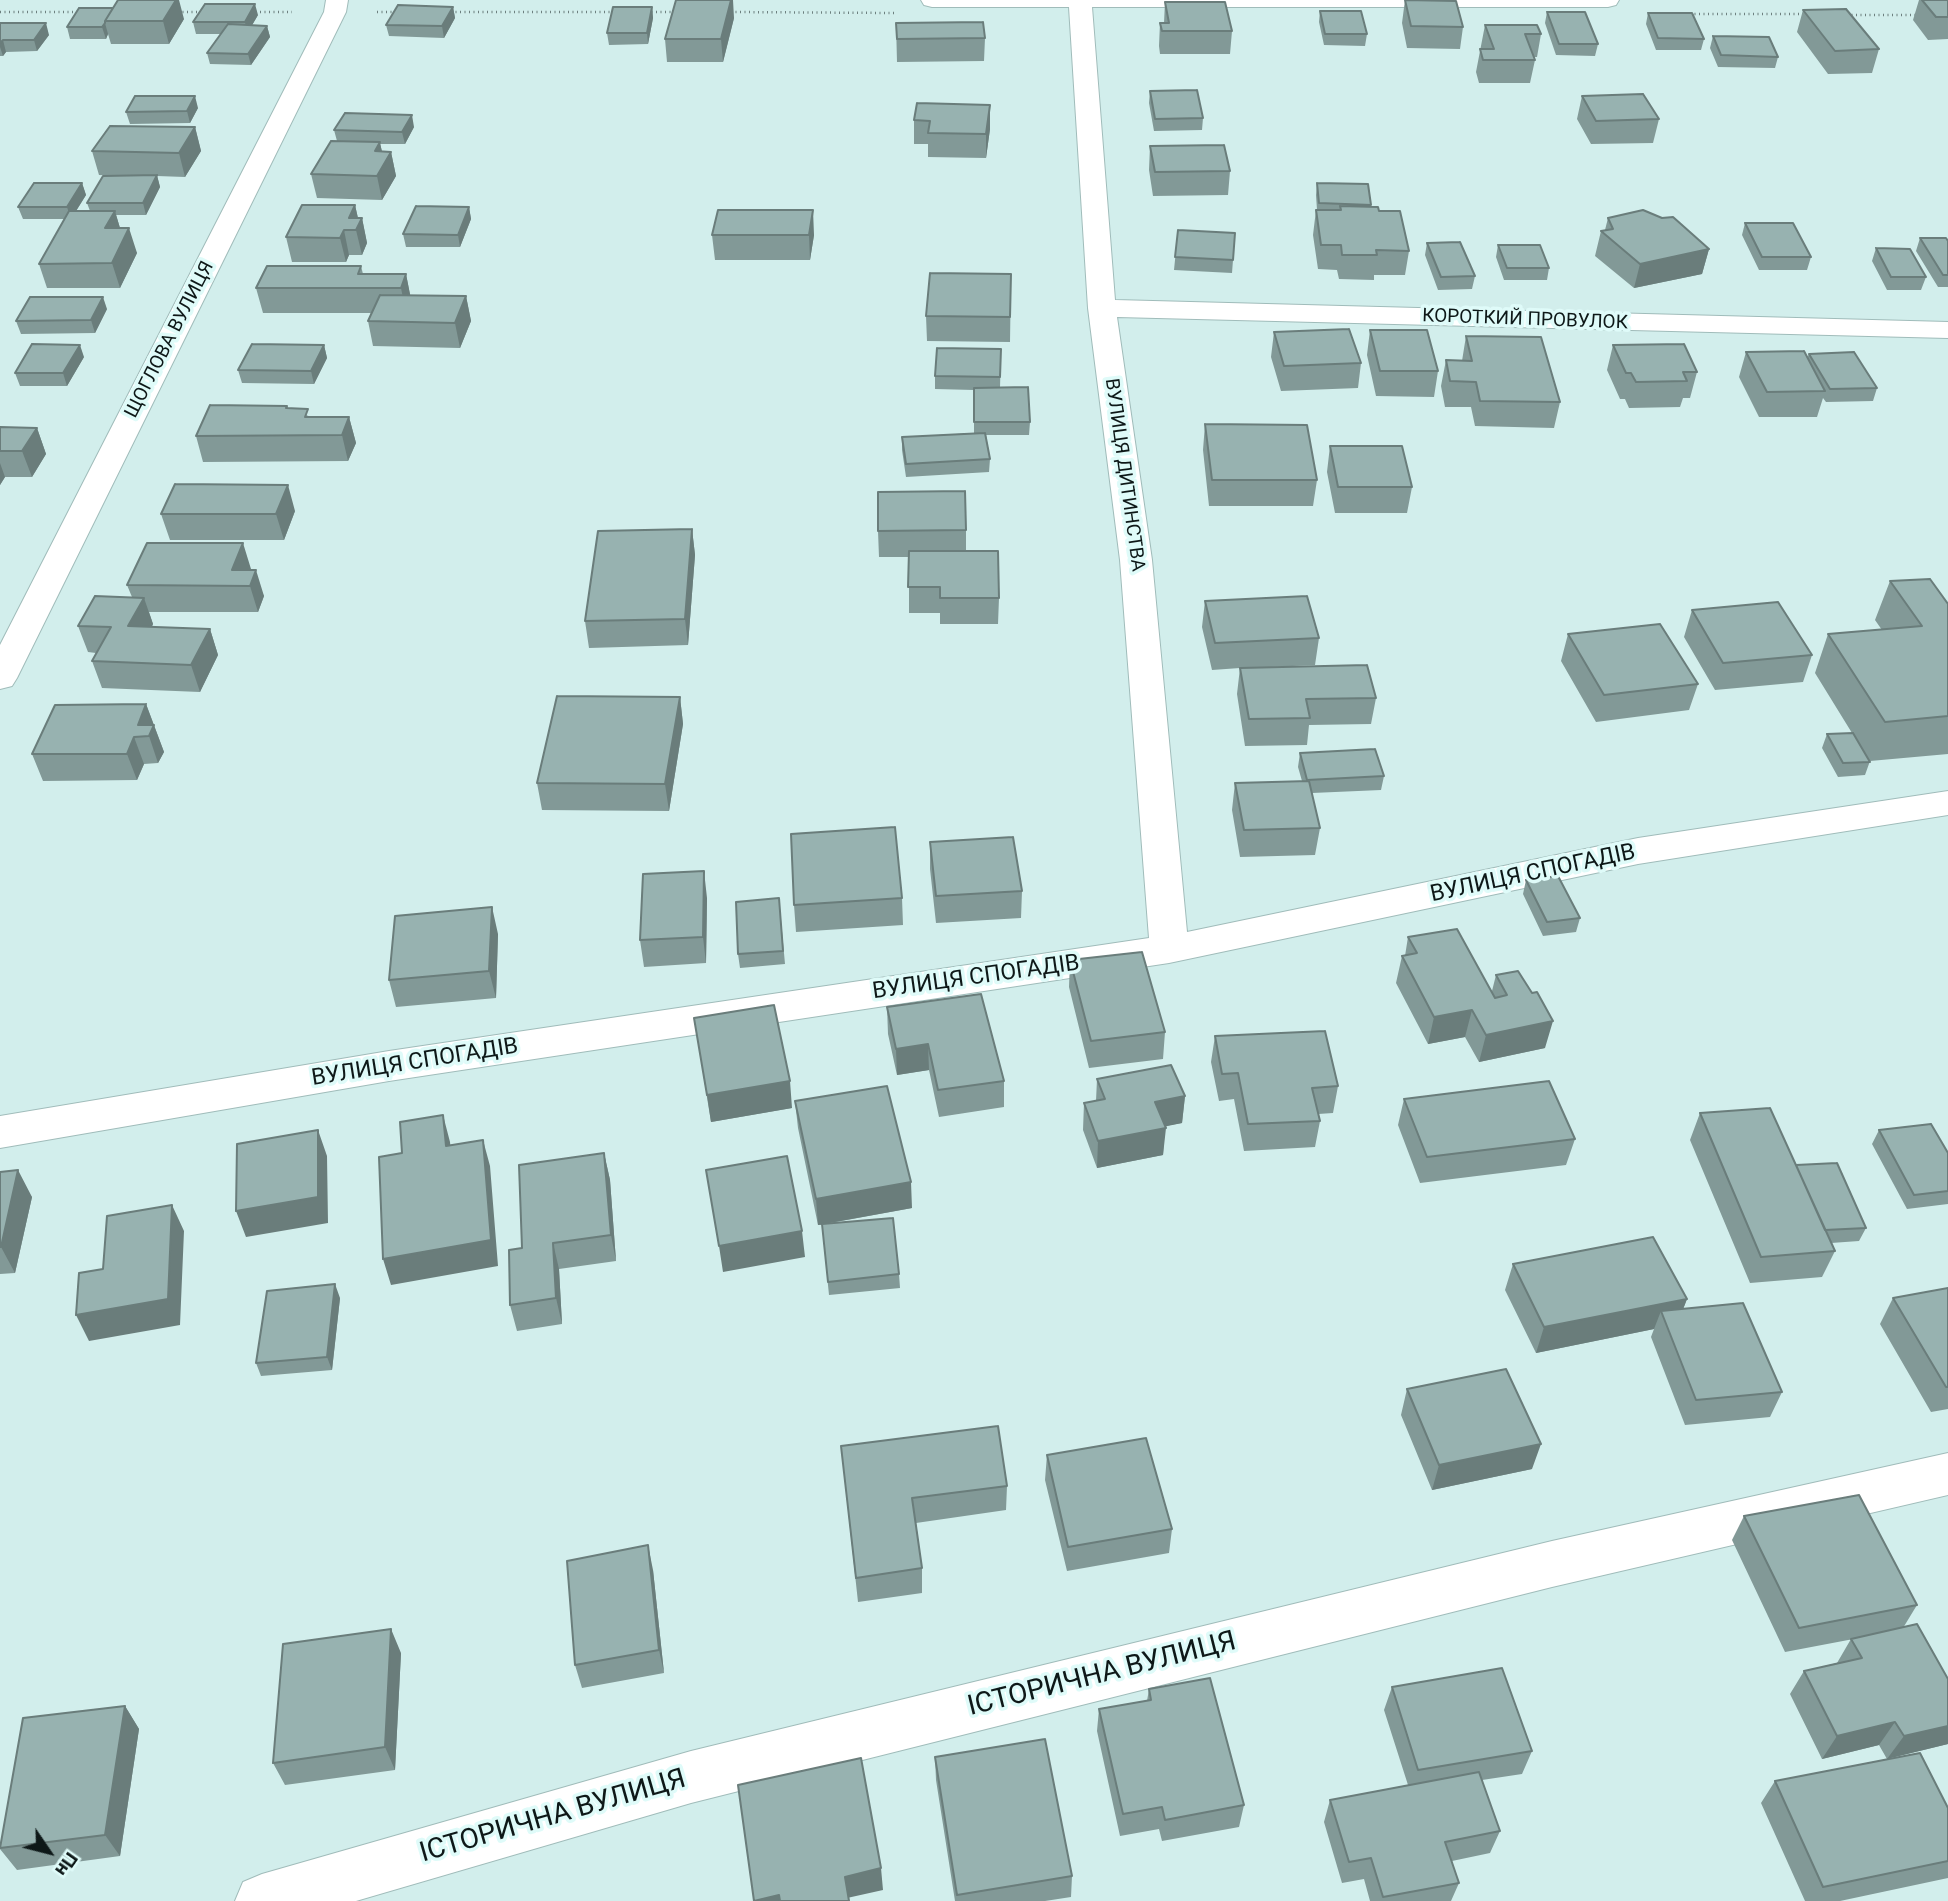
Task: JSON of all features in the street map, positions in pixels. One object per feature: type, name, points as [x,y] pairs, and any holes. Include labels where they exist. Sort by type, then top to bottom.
[{"type":"street","name":"ЩОГЛОВА ВУЛИЦЯ","points":[[0,678],[323,37],[335,12],[337,0]]},
{"type":"street","points":[[932,0],[1608,0]]},
{"type":"street","name":"ВУЛИЦЯ ДИТИНСТВА","points":[[1080,0],[1101,308],[1136,560],[1168,949]]},
{"type":"street","name":"КОРОТКИЙ ПРОВУЛОК","points":[[1101,308],[1948,330]]},
{"type":"street","name":"ВУЛИЦЯ СПОГАДІВ","points":[[0,1132],[389,1066],[1168,949],[1638,851],[1948,803]]},
{"type":"street","name":"ІСТОРИЧНА ВУЛИЦЯ","points":[[262,1901],[691,1777],[1552,1564],[1948,1474]]},
{"type":"building","points":[[118,0],[176,0],[163,21],[105,21]]},
{"type":"building","points":[[676,0],[731,0],[721,39],[665,39]]},
{"type":"building","points":[[1405,0],[1456,1],[1463,27],[1411,26]]},
{"type":"building","points":[[1922,0],[1948,0],[1948,17],[1936,17]]},
{"type":"building","points":[[1165,2],[1225,2],[1232,31],[1162,31],[1160,23],[1169,23]]},
{"type":"building","points":[[205,4],[255,4],[245,22],[193,22]]},
{"type":"building","points":[[398,5],[453,7],[442,26],[386,25]]},
{"type":"building","points":[[613,7],[652,7],[647,33],[607,33]]},
{"type":"building","points":[[79,8],[113,8],[102,27],[67,27]]},
{"type":"building","points":[[1846,9],[1879,49],[1835,51],[1803,10]]},
{"type":"building","points":[[1320,11],[1361,11],[1367,34],[1325,34]]},
{"type":"building","points":[[1547,12],[1585,12],[1598,44],[1559,44]]},
{"type":"building","points":[[1648,13],[1692,13],[1704,39],[1658,38]]},
{"type":"building","points":[[983,22],[985,38],[897,39],[896,23]]},
{"type":"building","points":[[0,23],[46,23],[34,40],[3,40],[0,43]]},
{"type":"building","points":[[228,24],[267,26],[248,54],[207,53]]},
{"type":"building","points":[[1485,25],[1537,25],[1541,34],[1525,34],[1535,60],[1483,60],[1480,49],[1494,49]]},
{"type":"building","points":[[1713,36],[1769,37],[1778,57],[1721,55]]},
{"type":"building","points":[[1197,90],[1203,118],[1155,119],[1150,91]]},
{"type":"building","points":[[1643,94],[1659,119],[1596,121],[1582,96]]},
{"type":"building","points":[[135,96],[195,96],[187,111],[126,112]]},
{"type":"building","points":[[917,103],[990,105],[986,134],[928,133],[930,121],[914,120]]},
{"type":"building","points":[[345,113],[412,115],[402,132],[334,130]]},
{"type":"building","points":[[110,126],[195,127],[179,153],[92,151]]},
{"type":"building","points":[[331,141],[380,142],[375,151],[391,152],[377,176],[311,174]]},
{"type":"building","points":[[1224,145],[1230,171],[1155,172],[1150,146]]},
{"type":"building","points":[[157,175],[143,203],[87,203],[103,176]]},
{"type":"building","points":[[34,183],[82,183],[67,207],[18,207]]},
{"type":"building","points":[[1317,183],[1368,184],[1371,205],[1319,203]]},
{"type":"building","points":[[302,205],[355,205],[349,218],[362,218],[356,230],[344,230],[340,238],[286,237]]},
{"type":"building","points":[[416,206],[469,207],[458,235],[403,234]]},
{"type":"building","points":[[1340,206],[1378,207],[1379,211],[1400,211],[1409,251],[1376,250],[1377,255],[1342,255],[1341,245],[1321,245],[1316,210],[1341,210]]},
{"type":"building","points":[[718,210],[813,210],[809,235],[712,235]]},
{"type":"building","points":[[1643,210],[1662,218],[1673,217],[1709,249],[1640,264],[1601,231],[1613,229],[1608,218]]},
{"type":"building","points":[[69,211],[115,211],[105,228],[129,228],[112,263],[39,264]]},
{"type":"building","points":[[1745,223],[1793,223],[1811,257],[1762,257]]},
{"type":"building","points":[[1178,230],[1235,233],[1233,260],[1175,257]]},
{"type":"building","points":[[1920,238],[1946,238],[1948,275],[1943,275]]},
{"type":"building","points":[[1460,242],[1475,276],[1441,277],[1427,243]]},
{"type":"building","points":[[1498,245],[1540,245],[1549,268],[1507,268]]},
{"type":"building","points":[[1876,248],[1910,249],[1926,277],[1891,277]]},
{"type":"building","points":[[267,266],[361,266],[358,274],[406,274],[401,288],[256,288]]},
{"type":"building","points":[[930,273],[1011,274],[1010,317],[926,316]]},
{"type":"building","points":[[380,295],[466,296],[455,323],[368,321]]},
{"type":"building","points":[[30,297],[103,297],[91,320],[16,321]]},
{"type":"building","points":[[1349,329],[1361,363],[1284,366],[1274,332]]},
{"type":"building","points":[[1370,330],[1427,330],[1438,371],[1380,371]]},
{"type":"building","points":[[1466,336],[1541,337],[1560,402],[1480,401],[1476,382],[1450,381],[1446,360],[1472,361]]},
{"type":"building","points":[[32,344],[80,345],[63,373],[15,373]]},
{"type":"building","points":[[252,344],[324,345],[311,371],[238,370]]},
{"type":"building","points":[[1684,344],[1697,372],[1683,372],[1687,381],[1636,382],[1631,373],[1626,373],[1613,345]]},
{"type":"building","points":[[937,348],[1001,349],[1000,377],[935,376]]},
{"type":"building","points":[[1804,351],[1825,391],[1767,392],[1746,352]]},
{"type":"building","points":[[1854,352],[1877,388],[1830,389],[1809,354]]},
{"type":"building","points":[[1028,387],[1030,422],[974,422],[974,388]]},
{"type":"building","points":[[210,405],[287,406],[286,408],[308,409],[305,417],[349,417],[342,435],[196,436]]},
{"type":"building","points":[[1205,424],[1307,425],[1317,480],[1212,480]]},
{"type":"building","points":[[0,427],[37,428],[22,451],[0,451]]},
{"type":"building","points":[[985,433],[990,459],[906,464],[902,437]]},
{"type":"building","points":[[1330,446],[1402,446],[1412,487],[1338,487]]},
{"type":"building","points":[[175,484],[288,485],[276,514],[161,514]]},
{"type":"building","points":[[965,491],[966,530],[878,531],[878,492]]},
{"type":"building","points":[[692,529],[685,619],[585,621],[598,531]]},
{"type":"building","points":[[147,543],[243,543],[232,570],[256,570],[250,586],[127,585]]},
{"type":"building","points":[[909,551],[998,551],[999,598],[940,598],[940,587],[908,587]]},
{"type":"building","points":[[1930,579],[1948,604],[1948,716],[1885,722],[1828,634],[1922,626],[1890,581]]},
{"type":"building","points":[[95,596],[144,598],[128,626],[210,629],[191,665],[92,661],[111,627],[78,626]]},
{"type":"building","points":[[1307,596],[1319,638],[1215,643],[1205,601]]},
{"type":"building","points":[[1778,602],[1812,655],[1723,663],[1692,610]]},
{"type":"building","points":[[1660,624],[1698,684],[1604,695],[1568,634]]},
{"type":"building","points":[[1367,665],[1376,698],[1306,699],[1310,718],[1249,719],[1240,668]]},
{"type":"building","points":[[557,696],[680,697],[665,784],[537,783]]},
{"type":"building","points":[[146,704],[138,725],[154,725],[149,736],[134,737],[127,754],[32,754],[55,705]]},
{"type":"building","points":[[1853,733],[1870,762],[1843,763],[1827,734]]},
{"type":"building","points":[[1375,749],[1384,776],[1307,780],[1300,753]]},
{"type":"building","points":[[1309,781],[1320,828],[1244,830],[1235,783]]},
{"type":"building","points":[[895,827],[902,898],[794,905],[791,834]]},
{"type":"building","points":[[1013,837],[1022,891],[936,896],[930,842]]},
{"type":"building","points":[[704,871],[703,937],[640,940],[643,874]]},
{"type":"building","points":[[1558,876],[1580,918],[1547,922],[1526,880]]},
{"type":"building","points":[[779,898],[783,951],[738,954],[736,902]]},
{"type":"building","points":[[492,907],[489,971],[389,980],[395,916]]},
{"type":"building","points":[[1457,929],[1495,998],[1507,995],[1496,975],[1518,971],[1532,993],[1537,992],[1553,1021],[1486,1035],[1472,1010],[1434,1017],[1402,956],[1417,953],[1408,937]]},
{"type":"building","points":[[1142,952],[1165,1032],[1091,1041],[1070,960]]},
{"type":"building","points":[[981,994],[1004,1081],[938,1090],[928,1044],[896,1049],[887,1007]]},
{"type":"building","points":[[774,1005],[790,1081],[707,1095],[694,1018]]},
{"type":"building","points":[[1325,1031],[1338,1086],[1312,1088],[1320,1121],[1248,1124],[1238,1073],[1222,1074],[1215,1036]]},
{"type":"building","points":[[1171,1065],[1185,1096],[1155,1102],[1166,1128],[1098,1141],[1084,1103],[1105,1099],[1097,1079]]},
{"type":"building","points":[[1549,1081],[1575,1139],[1427,1157],[1404,1099]]},
{"type":"building","points":[[887,1086],[911,1182],[816,1199],[795,1101]]},
{"type":"building","points":[[1770,1108],[1835,1251],[1761,1257],[1700,1113]]},
{"type":"building","points":[[443,1115],[446,1146],[483,1140],[491,1240],[383,1259],[379,1157],[402,1153],[400,1122]]},
{"type":"building","points":[[1931,1124],[1948,1153],[1948,1191],[1914,1195],[1879,1130]]},
{"type":"building","points":[[318,1130],[318,1197],[236,1211],[237,1144]]},
{"type":"building","points":[[604,1153],[611,1235],[553,1243],[556,1298],[510,1305],[509,1250],[522,1248],[519,1165]]},
{"type":"building","points":[[787,1156],[802,1231],[719,1246],[706,1170]]},
{"type":"building","points":[[1837,1163],[1866,1228],[1825,1230],[1796,1165]]},
{"type":"building","points":[[18,1170],[1,1247],[0,1247],[0,1172]]},
{"type":"building","points":[[172,1205],[168,1299],[76,1315],[79,1273],[103,1269],[107,1216]]},
{"type":"building","points":[[893,1218],[899,1274],[828,1282],[822,1224]]},
{"type":"building","points":[[1653,1237],[1687,1299],[1544,1327],[1513,1264]]},
{"type":"building","points":[[335,1284],[327,1357],[256,1363],[267,1291]]},
{"type":"building","points":[[1948,1288],[1948,1387],[1946,1387],[1893,1298]]},
{"type":"building","points":[[1743,1303],[1782,1392],[1696,1400],[1661,1311]]},
{"type":"building","points":[[1506,1369],[1541,1444],[1439,1465],[1407,1389]]},
{"type":"building","points":[[998,1426],[1007,1486],[912,1498],[922,1568],[856,1578],[841,1446]]},
{"type":"building","points":[[1146,1438],[1172,1529],[1068,1547],[1047,1455]]},
{"type":"building","points":[[1859,1495],[1917,1605],[1799,1628],[1744,1516]]},
{"type":"building","points":[[648,1545],[659,1650],[575,1665],[567,1561]]},
{"type":"building","points":[[1917,1624],[1948,1679],[1948,1726],[1904,1736],[1895,1722],[1837,1736],[1804,1671],[1862,1658],[1851,1639]]},
{"type":"building","points":[[391,1629],[385,1747],[273,1763],[283,1644]]},
{"type":"building","points":[[1502,1668],[1532,1751],[1418,1770],[1392,1687]]},
{"type":"building","points":[[1210,1678],[1244,1805],[1165,1820],[1162,1807],[1123,1814],[1099,1709],[1151,1700],[1149,1689]]},
{"type":"building","points":[[125,1706],[105,1835],[0,1848],[23,1718]]},
{"type":"building","points":[[1045,1739],[1072,1876],[957,1895],[935,1757]]},
{"type":"building","points":[[1920,1753],[1948,1808],[1948,1861],[1823,1887],[1775,1781]]},
{"type":"building","points":[[861,1758],[881,1868],[845,1877],[849,1901],[780,1901],[779,1895],[754,1901],[738,1785]]},
{"type":"building","points":[[1479,1772],[1500,1831],[1445,1842],[1459,1883],[1383,1897],[1371,1858],[1349,1862],[1330,1800]]}]
